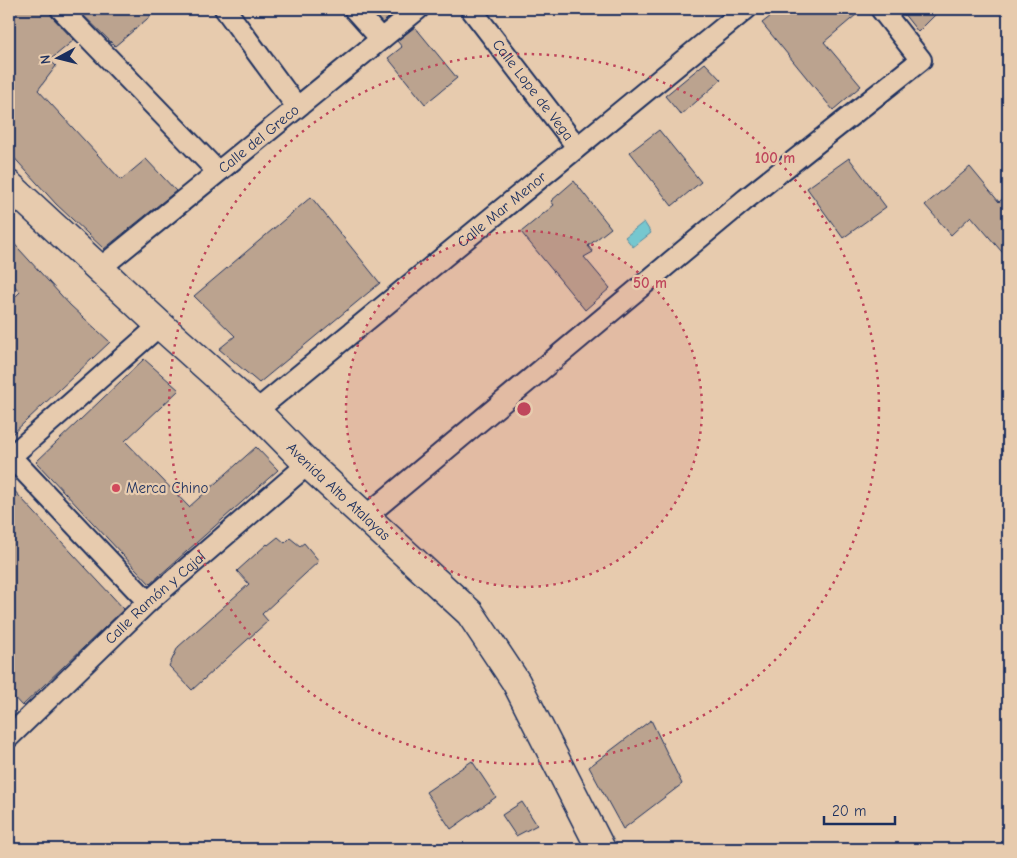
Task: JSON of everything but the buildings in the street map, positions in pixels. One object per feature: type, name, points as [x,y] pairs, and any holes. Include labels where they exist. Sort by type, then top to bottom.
[{"type":"main road","name":"Avenida Alto Atalayas","points":[[9,187],[256,411],[308,464],[470,613],[516,682],[601,849]]},
{"type":"street","points":[[62,9],[217,171]]},
{"type":"street","points":[[225,9],[297,107]]},
{"type":"street","points":[[354,9],[381,39]]},
{"type":"street","name":"Calle del Greco","points":[[99,269],[418,9]]},
{"type":"street","name":"Calle Lope de Vega","points":[[471,9],[577,147]]},
{"type":"street","name":"Calle Mar Menor","points":[[256,411],[746,9]]},
{"type":"street","points":[[365,517],[746,199],[922,60],[881,9]]},
{"type":"street","points":[[148,602],[9,456],[160,325]]},
{"type":"street","name":"Calle Ramón y Cajal","points":[[13,725],[148,602],[308,464]]},
{"type":"water","points":[[644,222],[651,233],[633,247],[625,237]]},
{"type":"place","name":"Merca Chino","points":[[116,488]]}]
